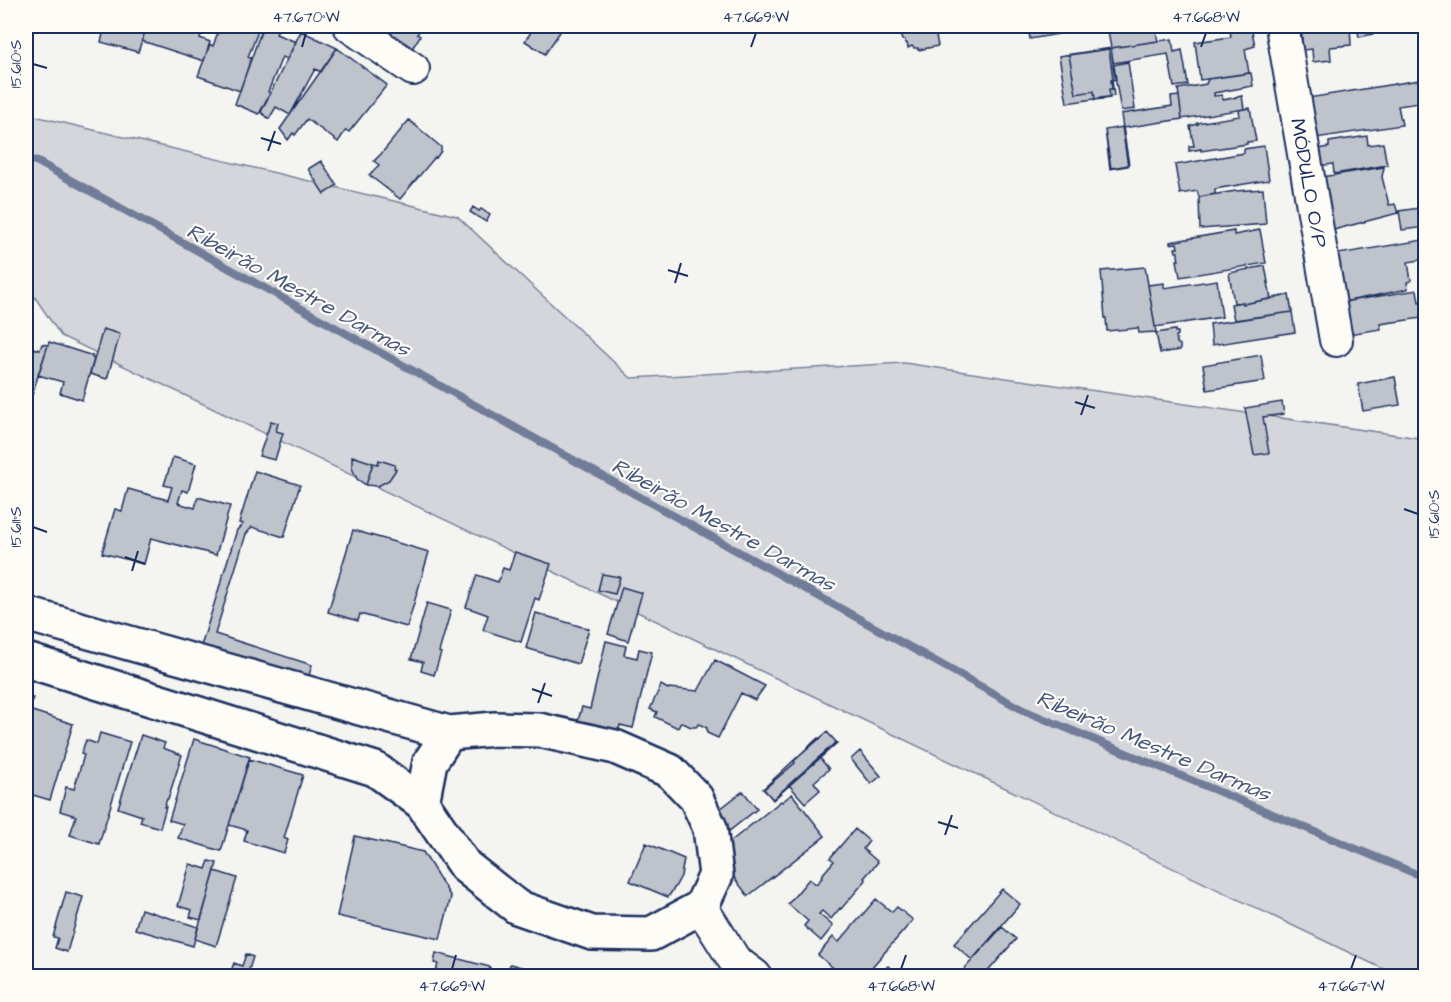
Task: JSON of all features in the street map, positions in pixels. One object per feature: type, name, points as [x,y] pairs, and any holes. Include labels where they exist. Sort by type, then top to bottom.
[{"type":"street","points":[[350,26],[413,69]]},
{"type":"street","name":"MÓDULO O/P","points":[[1282,26],[1336,340]]},
{"type":"street","points":[[26,614],[449,733],[495,729],[539,730],[615,747],[670,771],[696,798],[710,828],[716,875],[701,907],[651,934],[591,933],[517,906],[465,866],[422,803],[375,769],[26,660]]},
{"type":"street","points":[[79,676],[93,633]]},
{"type":"street","points":[[422,803],[430,762],[449,733]]},
{"type":"street","points":[[701,907],[735,960],[755,976]]},
{"type":"shaded area","points":[[26,114],[457,216],[631,378],[904,363],[1425,439],[1425,976],[1398,976],[61,336],[26,284]]},
{"type":"building","points":[[105,26],[147,26],[138,52],[101,42]]},
{"type":"building","points":[[147,26],[204,26],[200,38],[210,42],[204,61],[142,41]]},
{"type":"building","points":[[220,26],[260,26],[248,57],[251,58],[240,91],[198,76],[210,44],[213,46]]},
{"type":"building","points":[[263,26],[279,26],[276,34],[296,42],[287,59],[282,57],[268,92],[270,93],[259,114],[235,104]]},
{"type":"building","points":[[379,26],[423,26],[410,52],[377,29]]},
{"type":"building","points":[[535,26],[564,26],[545,54],[525,41]]},
{"type":"building","points":[[887,26],[934,26],[938,46],[918,50],[912,46],[908,48],[905,40],[902,40]]},
{"type":"building","points":[[1028,26],[1057,26],[1059,34],[1030,39]]},
{"type":"building","points":[[1107,26],[1155,26],[1158,41],[1111,48]]},
{"type":"building","points":[[1251,26],[1255,46],[1245,49],[1249,73],[1200,80],[1195,42],[1231,37],[1230,30]]},
{"type":"building","points":[[1301,26],[1350,26],[1351,45],[1330,47],[1331,60],[1313,62],[1312,49],[1303,50]]},
{"type":"building","points":[[1357,26],[1372,26],[1373,34],[1359,37]]},
{"type":"building","points":[[301,31],[337,48],[321,72],[315,69],[290,115],[276,107],[269,119],[261,112]]},
{"type":"building","points":[[1172,39],[1174,52],[1182,50],[1188,85],[1174,87],[1168,54],[1113,63],[1111,48]]},
{"type":"building","points":[[337,48],[387,85],[349,132],[346,130],[338,142],[307,119],[295,135],[293,133],[288,140],[280,129]]},
{"type":"building","points":[[1111,48],[1116,79],[1112,80],[1114,96],[1067,103],[1059,56]]},
{"type":"building","points":[[1109,49],[1113,79],[1111,80],[1112,89],[1109,89],[1110,98],[1095,100],[1094,91],[1076,94],[1069,55]]},
{"type":"building","points":[[1128,62],[1135,109],[1121,111],[1113,65]]},
{"type":"building","points":[[1251,73],[1253,86],[1214,93],[1214,96],[1222,95],[1223,100],[1242,96],[1244,109],[1182,119],[1178,89],[1206,84],[1208,79]]},
{"type":"building","points":[[1426,79],[1426,89],[1422,90],[1424,102],[1398,106],[1402,125],[1309,139],[1302,99]]},
{"type":"building","points":[[1179,96],[1182,119],[1123,128],[1121,114],[1172,106],[1171,97]]},
{"type":"building","points":[[1250,108],[1256,141],[1189,151],[1189,146],[1194,146],[1190,126],[1240,116],[1239,110]]},
{"type":"building","points":[[409,120],[441,147],[441,151],[400,199],[369,175],[379,165],[374,161]]},
{"type":"building","points":[[1122,127],[1128,166],[1110,169],[1105,130]]},
{"type":"building","points":[[1123,127],[1129,165],[1111,168],[1105,130]]},
{"type":"building","points":[[1367,136],[1368,145],[1383,143],[1387,165],[1334,174],[1333,164],[1310,167],[1307,151],[1329,147],[1329,142]]},
{"type":"building","points":[[1264,146],[1269,180],[1215,189],[1215,194],[1199,197],[1197,191],[1180,194],[1175,165],[1244,153],[1244,149]]},
{"type":"building","points":[[321,161],[337,185],[324,194],[308,169]]},
{"type":"building","points":[[1384,167],[1382,177],[1389,205],[1395,204],[1398,213],[1333,230],[1315,178]]},
{"type":"building","points":[[1263,189],[1266,224],[1200,229],[1199,197]]},
{"type":"building","points":[[473,207],[490,215],[486,222],[470,212]]},
{"type":"building","points":[[1426,207],[1426,227],[1402,230],[1399,211]]},
{"type":"building","points":[[1260,230],[1266,263],[1180,277],[1178,252],[1175,248],[1178,248],[1177,243],[1170,244],[1170,242],[1234,231],[1234,235]]},
{"type":"building","points":[[1423,240],[1426,259],[1408,262],[1411,281],[1407,282],[1408,289],[1343,302],[1326,256]]},
{"type":"building","points":[[1265,266],[1271,299],[1243,304],[1243,302],[1234,303],[1229,273]]},
{"type":"building","points":[[1145,267],[1156,332],[1139,333],[1138,328],[1107,331],[1101,271]]},
{"type":"building","points":[[1217,280],[1222,317],[1155,327],[1148,285],[1164,283],[1164,288]]},
{"type":"building","points":[[1417,290],[1419,302],[1426,301],[1426,322],[1421,322],[1421,318],[1380,324],[1381,329],[1349,334],[1343,302]]},
{"type":"building","points":[[1289,295],[1292,312],[1234,320],[1231,304],[1243,302],[1243,304]]},
{"type":"building","points":[[1292,312],[1295,332],[1212,345],[1210,324]]},
{"type":"building","points":[[103,329],[120,334],[107,379],[90,374]]},
{"type":"building","points":[[1175,330],[1178,332],[1176,336],[1180,350],[1160,353],[1156,333]]},
{"type":"building","points":[[49,342],[93,356],[82,400],[60,393],[63,382],[38,375]]},
{"type":"building","points":[[42,344],[48,345],[30,401],[26,400],[26,372],[33,348],[40,350]]},
{"type":"building","points":[[1261,355],[1265,381],[1207,390],[1203,365]]},
{"type":"building","points":[[1395,377],[1400,405],[1363,411],[1358,384]]},
{"type":"building","points":[[1282,402],[1284,414],[1263,417],[1269,453],[1254,455],[1245,408]]},
{"type":"building","points":[[271,421],[278,423],[276,431],[283,433],[275,460],[259,456]]},
{"type":"building","points":[[352,456],[373,463],[366,485],[357,479],[352,468]]},
{"type":"building","points":[[173,457],[196,464],[188,492],[182,490],[178,503],[195,508],[198,497],[230,506],[216,555],[151,538],[144,564],[102,553],[115,509],[122,511],[128,489],[168,500],[172,487],[164,485]]},
{"type":"building","points":[[379,460],[395,465],[395,471],[389,480],[378,486],[366,485],[373,463],[378,464]]},
{"type":"building","points":[[255,471],[300,485],[284,537],[252,527],[246,534],[215,634],[312,665],[305,689],[198,656],[237,530],[243,524],[239,523]]},
{"type":"building","points":[[353,530],[429,552],[407,627],[360,614],[358,621],[328,612]]},
{"type":"building","points":[[515,552],[551,564],[539,600],[535,598],[521,642],[483,630],[488,615],[466,607],[477,575],[498,582],[503,568],[509,570]]},
{"type":"building","points":[[602,574],[620,577],[615,594],[598,590]]},
{"type":"building","points":[[622,587],[642,593],[628,641],[608,634]]},
{"type":"building","points":[[427,603],[451,610],[434,675],[421,671],[423,662],[411,659]]},
{"type":"building","points":[[536,613],[589,629],[578,664],[526,648]]},
{"type":"building","points":[[606,641],[626,646],[624,655],[637,658],[639,649],[652,652],[633,728],[620,725],[617,738],[576,727],[582,707],[590,709]]},
{"type":"building","points":[[715,660],[765,686],[755,700],[741,693],[718,738],[707,733],[707,728],[699,724],[691,727],[681,722],[678,728],[655,717],[657,712],[650,709],[661,685],[668,689],[698,691]]},
{"type":"building","points":[[26,696],[33,698],[26,721]]},
{"type":"building","points":[[26,709],[73,724],[50,800],[26,793]]},
{"type":"building","points":[[827,732],[836,742],[773,799],[763,789]]},
{"type":"building","points":[[827,732],[837,743],[773,800],[764,789]]},
{"type":"building","points":[[100,733],[130,742],[99,844],[70,835],[76,816],[60,811],[66,787],[74,789],[86,740],[97,744]]},
{"type":"building","points":[[141,735],[165,743],[163,748],[182,755],[164,807],[166,807],[160,828],[140,822],[142,816],[118,808]]},
{"type":"building","points":[[194,739],[250,757],[221,851],[178,838],[183,824],[169,820]]},
{"type":"building","points":[[860,751],[881,776],[871,784],[851,759]]},
{"type":"building","points":[[819,757],[829,769],[814,782],[820,790],[805,803],[789,785]]},
{"type":"building","points":[[249,759],[303,775],[284,838],[288,840],[284,853],[244,841],[247,830],[229,825]]},
{"type":"building","points":[[743,791],[757,809],[723,836],[715,813]]},
{"type":"building","points":[[792,794],[825,836],[748,896],[726,867],[725,846]]},
{"type":"building","points":[[855,829],[869,841],[863,849],[878,862],[864,878],[866,880],[831,919],[822,911],[819,914],[833,926],[821,941],[804,926],[808,921],[788,904],[809,879],[816,884],[822,878],[821,876],[834,861],[830,858]]},
{"type":"building","points":[[355,836],[423,852],[451,897],[440,939],[337,916]]},
{"type":"building","points":[[646,843],[684,859],[681,876],[668,897],[630,881]]},
{"type":"building","points":[[209,861],[217,863],[201,920],[190,917],[192,910],[178,906],[190,864],[206,869]]},
{"type":"building","points":[[215,871],[237,878],[216,946],[195,939]]},
{"type":"building","points":[[1002,889],[1020,904],[972,960],[954,944]]},
{"type":"building","points":[[66,892],[83,897],[67,952],[55,948],[58,938],[53,937]]},
{"type":"building","points":[[876,899],[892,912],[897,907],[913,920],[864,976],[843,976],[818,955],[833,937],[839,942]]},
{"type":"building","points":[[141,909],[198,927],[193,946],[135,929]]},
{"type":"building","points":[[1002,927],[1016,939],[984,976],[958,976]]},
{"type":"building","points":[[436,953],[490,967],[488,976],[435,976],[438,964],[434,963]]},
{"type":"building","points":[[246,954],[253,957],[247,976],[229,976],[234,963],[242,966]]},
{"type":"building","points":[[510,964],[548,974],[548,976],[507,976]]},
{"type":"building","points":[[888,966],[899,976],[878,976]]},
{"type":"waterway","name":"Ribeirão Mestre Darmas","points":[[26,158],[38,162],[1023,710],[1426,878]]}]
